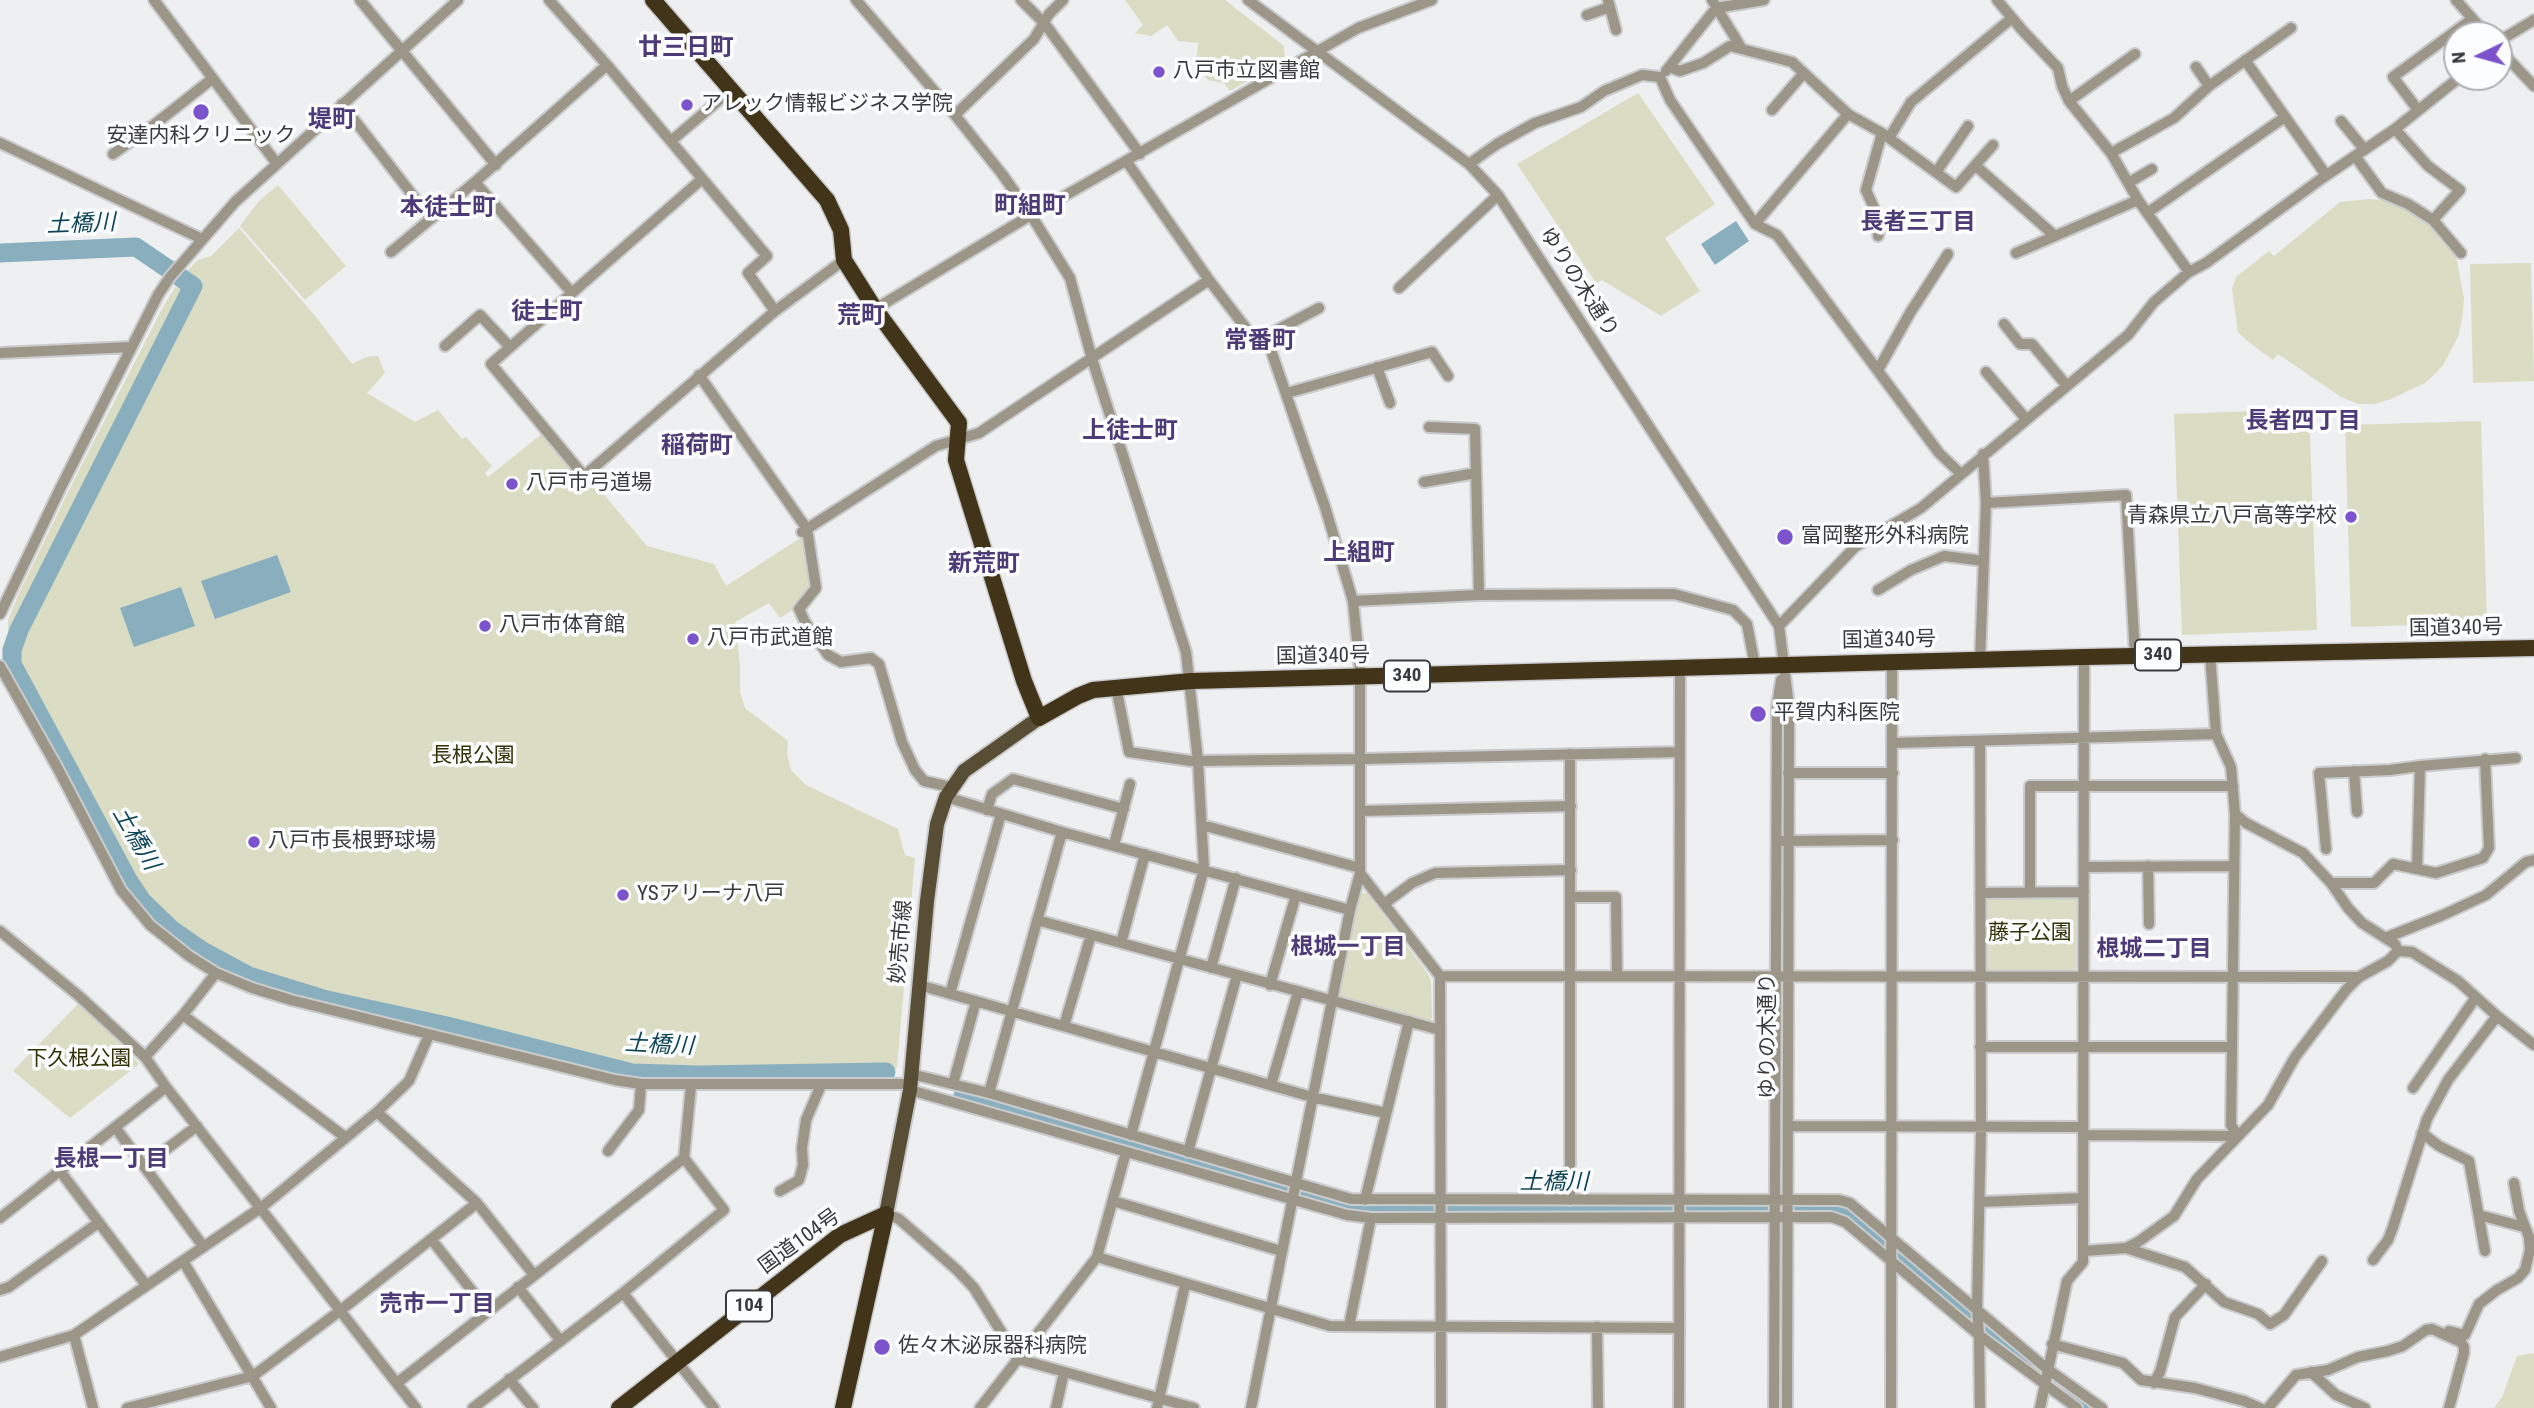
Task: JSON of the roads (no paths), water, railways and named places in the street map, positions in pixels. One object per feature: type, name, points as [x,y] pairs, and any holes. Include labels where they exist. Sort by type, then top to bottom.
[{"type":"highway","points":[[653,0],[827,200],[841,230],[844,260],[875,309],[959,424],[957,460],[1024,681],[1039,718]]},
{"type":"highway","name":"国道340号","points":[[1039,718],[1078,696],[1116,687],[1191,681],[1892,661],[2534,648]]},
{"type":"highway","points":[[843,1408],[886,1214]]},
{"type":"highway","name":"国道104号","points":[[619,1408],[840,1235],[886,1214]]},
{"type":"main road","name":"妙売市線","points":[[886,1214],[910,1082],[930,868],[937,824],[949,792],[964,771],[1039,718]]},
{"type":"street","points":[[154,0],[277,164]]},
{"type":"street","points":[[360,0],[496,164]]},
{"type":"street","points":[[0,614],[21,567],[170,277],[235,202],[458,0]]},
{"type":"street","points":[[549,0],[767,256],[748,273],[775,311]]},
{"type":"street","points":[[856,0],[1002,174],[1070,278],[1092,359],[1186,652],[1198,761],[1204,869],[1131,1135]]},
{"type":"street","points":[[1021,0],[1045,24],[1140,154]]},
{"type":"street","points":[[955,115],[1034,39],[1049,14],[1063,0]]},
{"type":"street","name":"ゆりの木通り","points":[[1248,0],[1469,164],[1498,195],[1779,626],[1788,706],[1788,773],[1776,975],[1774,1408]]},
{"type":"street","points":[[875,309],[1031,215],[1128,162],[1358,28],[1432,0]]},
{"type":"street","points":[[1714,4],[1764,0]]},
{"type":"street","points":[[1997,0],[2058,68],[2069,101],[2111,153],[2138,200],[2189,272]]},
{"type":"street","points":[[2418,110],[2393,77],[2472,19],[2456,0]]},
{"type":"street","points":[[1587,15],[1609,4],[1616,30]]},
{"type":"street","points":[[1714,4],[1742,50]]},
{"type":"street","points":[[1660,77],[1714,4]]},
{"type":"street","points":[[1878,236],[1881,223],[1866,190],[1885,136],[1911,102],[2012,18]]},
{"type":"street","points":[[2513,33],[2534,20]]},
{"type":"street","points":[[2111,153],[2174,118],[2209,86],[2291,28]]},
{"type":"street","points":[[1670,67],[1680,71],[1703,63],[1730,46],[1792,62],[1848,114],[1937,171],[1956,187],[1993,145]]},
{"type":"street","points":[[2069,101],[2135,54]]},
{"type":"street","points":[[2245,60],[2326,175]]},
{"type":"street","points":[[2513,64],[2534,86]]},
{"type":"street","points":[[391,252],[475,183],[607,65]]},
{"type":"street","points":[[2196,67],[2209,86]]},
{"type":"street","points":[[1772,110],[1803,74]]},
{"type":"street","points":[[1469,164],[1525,128],[1581,107],[1604,91],[1643,75],[1660,77]]},
{"type":"street","points":[[1660,77],[1670,100],[1755,224],[1777,235],[1939,453],[1961,473]]},
{"type":"street","points":[[113,154],[212,79]]},
{"type":"street","points":[[671,141],[731,90]]},
{"type":"street","points":[[1779,626],[1854,547],[1921,508],[2128,335],[2154,302],[2189,272],[2206,263],[2326,175],[2395,129],[2443,90]]},
{"type":"street","points":[[342,104],[431,219]]},
{"type":"street","points":[[1755,224],[1848,114]]},
{"type":"street","points":[[2147,213],[2285,117]]},
{"type":"street","points":[[2342,121],[2382,192],[2433,220],[2461,253]]},
{"type":"street","points":[[1937,171],[1968,126]]},
{"type":"street","points":[[2395,129],[2428,166],[2460,190],[2433,220]]},
{"type":"street","points":[[0,143],[202,239]]},
{"type":"street","points":[[1128,162],[1209,281],[1252,336],[1266,336],[1319,308]]},
{"type":"street","points":[[1976,166],[2055,236]]},
{"type":"street","points":[[2128,183],[2152,169]]},
{"type":"street","points":[[702,178],[491,364],[584,476],[775,311],[844,260]]},
{"type":"street","points":[[475,183],[572,293]]},
{"type":"street","points":[[1399,288],[1498,195]]},
{"type":"street","points":[[2016,253],[2138,200]]},
{"type":"street","points":[[1878,370],[1948,254]]},
{"type":"street","points":[[805,531],[936,446],[979,433],[1209,281]]},
{"type":"street","points":[[445,346],[481,315],[510,347]]},
{"type":"street","points":[[2004,324],[2020,344],[2032,344],[2067,386]]},
{"type":"street","points":[[1251,1408],[1291,1199],[1360,871],[1361,811],[1360,678],[1353,601],[1287,393],[1266,336]]},
{"type":"street","points":[[0,353],[132,347]]},
{"type":"street","points":[[1287,393],[1432,352],[1448,376]]},
{"type":"street","points":[[1377,368],[1390,403]]},
{"type":"street","points":[[1986,372],[2026,419]]},
{"type":"street","points":[[699,375],[805,531],[816,588],[799,609],[821,649],[841,662],[871,658],[879,664],[902,742],[924,782],[987,810],[1350,910]]},
{"type":"street","points":[[1429,427],[1475,429],[1479,595]]},
{"type":"street","points":[[1980,660],[1986,503],[1983,454]]},
{"type":"street","points":[[1423,482],[1476,474]]},
{"type":"street","points":[[1986,503],[2126,495],[2135,656]]},
{"type":"street","points":[[1878,590],[1911,569],[1944,556],[1984,561]]},
{"type":"street","points":[[1353,601],[1479,595],[1674,594],[1733,610],[1747,624],[1755,666]]},
{"type":"street","points":[[2210,654],[2216,734],[2231,767],[2235,814],[2231,1125],[2238,1136]]},
{"type":"street","points":[[2040,1408],[2046,1368],[2067,1281],[2084,1262],[2084,657]]},
{"type":"street","points":[[1891,1408],[1892,661]]},
{"type":"street","name":"ゆりの木通り","points":[[1783,665],[1777,706],[1788,975],[1787,1408]]},
{"type":"street","points":[[0,666],[57,767],[121,890],[150,925],[189,956],[216,973],[252,988],[429,1035],[641,1084],[954,1084],[1351,1199],[1839,1200],[1850,1203],[2046,1368],[2102,1408]]},
{"type":"street","points":[[1679,1408],[1680,669]]},
{"type":"street","points":[[1116,687],[1129,752],[1198,761],[1680,752]]},
{"type":"street","points":[[1893,743],[1980,743],[2216,734]]},
{"type":"street","points":[[1980,743],[1981,1127],[1977,1309],[1980,1408]]},
{"type":"street","points":[[1570,754],[1570,1200]]},
{"type":"street","points":[[2326,849],[2319,773],[2516,758]]},
{"type":"street","points":[[2332,883],[2374,883],[2393,864],[2436,873],[2483,858],[2489,848],[2485,759]]},
{"type":"street","points":[[2417,869],[2420,766]]},
{"type":"street","points":[[2354,771],[2357,812]]},
{"type":"street","points":[[1788,773],[1893,773]]},
{"type":"street","points":[[987,810],[992,793],[1013,779],[1124,809]]},
{"type":"street","points":[[1114,845],[1130,784]]},
{"type":"street","points":[[2030,892],[2030,786],[2233,786]]},
{"type":"street","points":[[1361,811],[1571,806]]},
{"type":"street","points":[[950,994],[1001,814]]},
{"type":"street","points":[[2235,814],[2246,823],[2303,853],[2332,883],[2348,908],[2362,923],[2395,944],[2398,950]]},
{"type":"street","points":[[1202,825],[1360,871],[1440,976],[1441,1408]]},
{"type":"street","points":[[989,1093],[1062,832]]},
{"type":"street","points":[[1782,841],[1893,840]]},
{"type":"street","points":[[1121,943],[1145,854]]},
{"type":"street","points":[[2385,938],[2486,895],[2526,862],[2534,860]]},
{"type":"street","points":[[2148,866],[2149,924]]},
{"type":"street","points":[[2084,867],[2234,866]]},
{"type":"street","points":[[1384,904],[1412,883],[1435,873],[1571,870]]},
{"type":"street","points":[[1211,968],[1236,878]]},
{"type":"street","points":[[1980,892],[2084,892]]},
{"type":"street","points":[[1270,985],[1296,895]]},
{"type":"street","points":[[1571,897],[1616,897],[1617,975]]},
{"type":"street","points":[[1037,920],[1440,1030]]},
{"type":"street","points":[[0,931],[129,1039],[145,1057],[416,1408]]},
{"type":"street","points":[[1065,1026],[1091,935]]},
{"type":"street","points":[[2126,1248],[2174,1216],[2197,1179],[2267,1105],[2295,1057],[2346,990],[2359,977],[2388,961],[2398,950]]},
{"type":"street","points":[[2398,950],[2412,952],[2458,981],[2534,1045]]},
{"type":"street","points":[[145,1057],[216,973]]},
{"type":"street","points":[[1188,1152],[1237,975]]},
{"type":"street","points":[[1440,976],[2359,977]]},
{"type":"street","points":[[919,985],[1312,1097],[1386,1113]]},
{"type":"street","points":[[1271,1085],[1298,992]]},
{"type":"street","points":[[2413,1088],[2476,997]]},
{"type":"street","points":[[954,1084],[976,1001]]},
{"type":"street","points":[[183,1015],[345,1137]]},
{"type":"street","points":[[2373,1260],[2388,1240],[2393,1227],[2427,1119],[2448,1080],[2497,1016]]},
{"type":"street","points":[[1365,1200],[1409,1021]]},
{"type":"street","points":[[0,1357],[74,1335],[262,1207],[377,1112],[409,1081],[429,1035]]},
{"type":"street","points":[[1980,1048],[2231,1047]]},
{"type":"street","points":[[910,1082],[1126,1152],[1347,1215],[1371,1218],[1831,1217],[1845,1222],[1979,1335],[2077,1408]]},
{"type":"street","points":[[608,1151],[639,1110],[641,1084]]},
{"type":"street","points":[[780,1191],[799,1180],[803,1165],[802,1148],[806,1120],[821,1085]]},
{"type":"street","points":[[473,1408],[623,1293],[724,1210],[684,1158],[691,1086]]},
{"type":"street","points":[[3,1212],[60,1171],[166,1087]]},
{"type":"street","points":[[377,1112],[477,1203],[534,1275]]},
{"type":"street","points":[[144,1166],[197,1126]]},
{"type":"street","points":[[1788,1126],[1981,1127],[2238,1136]]},
{"type":"street","points":[[115,1127],[203,1246]]},
{"type":"street","points":[[2422,1133],[2439,1146],[2469,1161],[2485,1251]]},
{"type":"street","points":[[980,1408],[1097,1257],[1126,1152]]},
{"type":"street","points":[[397,1383],[684,1158]]},
{"type":"street","points":[[60,1171],[146,1285]]},
{"type":"street","points":[[2437,1331],[2441,1329],[2465,1335],[2479,1304],[2518,1278],[2525,1270],[2530,1250],[2529,1237],[2514,1184]]},
{"type":"street","points":[[1980,1202],[2083,1198]]},
{"type":"street","points":[[1113,1201],[1281,1251]]},
{"type":"street","points":[[127,1408],[170,1403],[253,1376],[477,1203]]},
{"type":"street","points":[[886,1214],[900,1219],[974,1288],[1018,1359],[1158,1404],[1194,1408]]},
{"type":"street","points":[[2479,1215],[2524,1227]]},
{"type":"street","points":[[1349,1326],[1371,1218]]},
{"type":"street","points":[[0,1290],[9,1287],[98,1223]]},
{"type":"street","points":[[431,1239],[488,1311]]},
{"type":"street","points":[[2084,1251],[2126,1248],[2185,1267],[2224,1302],[2258,1314],[2270,1324],[2288,1310],[2322,1261]]},
{"type":"street","points":[[1097,1257],[1330,1326],[1679,1328]]},
{"type":"street","points":[[183,1261],[271,1408]]},
{"type":"street","points":[[2154,1383],[2160,1372],[2175,1317],[2206,1284]]},
{"type":"street","points":[[1158,1404],[1185,1285]]},
{"type":"street","points":[[518,1287],[560,1340]]},
{"type":"street","points":[[623,1293],[713,1408]]},
{"type":"street","points":[[1597,1327],[1598,1408]]},
{"type":"street","points":[[2268,1408],[2296,1375],[2328,1370],[2358,1357],[2403,1346],[2426,1330],[2437,1331],[2461,1342],[2464,1347],[2449,1408]]},
{"type":"street","points":[[74,1335],[93,1408]]},
{"type":"street","points":[[2052,1344],[2123,1363],[2141,1380],[2195,1388],[2260,1408]]},
{"type":"street","points":[[1056,1408],[1064,1372]]},
{"type":"street","points":[[2311,1373],[2336,1395],[2365,1408]]},
{"type":"street","points":[[509,1379],[533,1408]]},
{"type":"water","points":[[1736,221],[1749,241],[1715,265],[1701,244]]},
{"type":"water","points":[[277,555],[291,592],[215,619],[201,581]]},
{"type":"water","points":[[181,587],[195,626],[134,647],[120,608]]},
{"type":"waterway","name":"土橋川","points":[[0,253],[136,247],[193,286],[19,630],[12,650],[12,664],[128,880],[142,901],[171,929],[201,950],[249,976],[327,1000],[447,1026],[632,1073],[699,1075],[886,1072]]},
{"type":"waterway","name":"土橋川","points":[[963,1096],[1355,1208],[1682,1209],[1842,1206],[2063,1391],[2089,1408]]},
{"type":"place","name":"八戸市立図書館","points":[[1159,72]]},
{"type":"place","name":"アレック情報ビジネス学院","points":[[687,105]]},
{"type":"place","name":"安達内科クリニック","points":[[201,112]]},
{"type":"place","name":"八戸市弓道場","points":[[512,484]]},
{"type":"place","name":"青森県立八戸高等学校","points":[[2351,517]]},
{"type":"place","name":"富岡整形外科病院","points":[[1785,537]]},
{"type":"place","name":"八戸市体育館","points":[[485,626]]},
{"type":"place","name":"八戸市武道館","points":[[693,639]]},
{"type":"place","name":"平賀内科医院","points":[[1758,714]]},
{"type":"place","name":"八戸市長根野球場","points":[[254,842]]},
{"type":"place","name":"YSアリーナ八戸","points":[[623,895]]},
{"type":"place","name":"佐々木泌尿器科病院","points":[[882,1347]]},
{"type":"district","name":"廿三日町","points":[[686,49]]},
{"type":"district","name":"堤町","points":[[332,121]]},
{"type":"district","name":"町組町","points":[[1030,207]]},
{"type":"district","name":"本徒士町","points":[[448,209]]},
{"type":"district","name":"長者三丁目","points":[[1918,223]]},
{"type":"district","name":"徒士町","points":[[547,313]]},
{"type":"district","name":"荒町","points":[[861,317]]},
{"type":"district","name":"常番町","points":[[1260,342]]},
{"type":"district","name":"長者四丁目","points":[[2303,422]]},
{"type":"district","name":"上徒士町","points":[[1130,432]]},
{"type":"district","name":"稲荷町","points":[[697,447]]},
{"type":"district","name":"上組町","points":[[1359,554]]},
{"type":"district","name":"新荒町","points":[[984,565]]},
{"type":"district","name":"根城一丁目","points":[[1348,948]]},
{"type":"district","name":"根城二丁目","points":[[2154,950]]},
{"type":"district","name":"長根一丁目","points":[[111,1160]]},
{"type":"district","name":"売市一丁目","points":[[437,1305]]},
{"type":"park label","name":"長根公園","points":[[473,757]]},
{"type":"park label","name":"藤子公園","points":[[2030,934]]},
{"type":"park label","name":"下久根公園","points":[[79,1060]]}]
